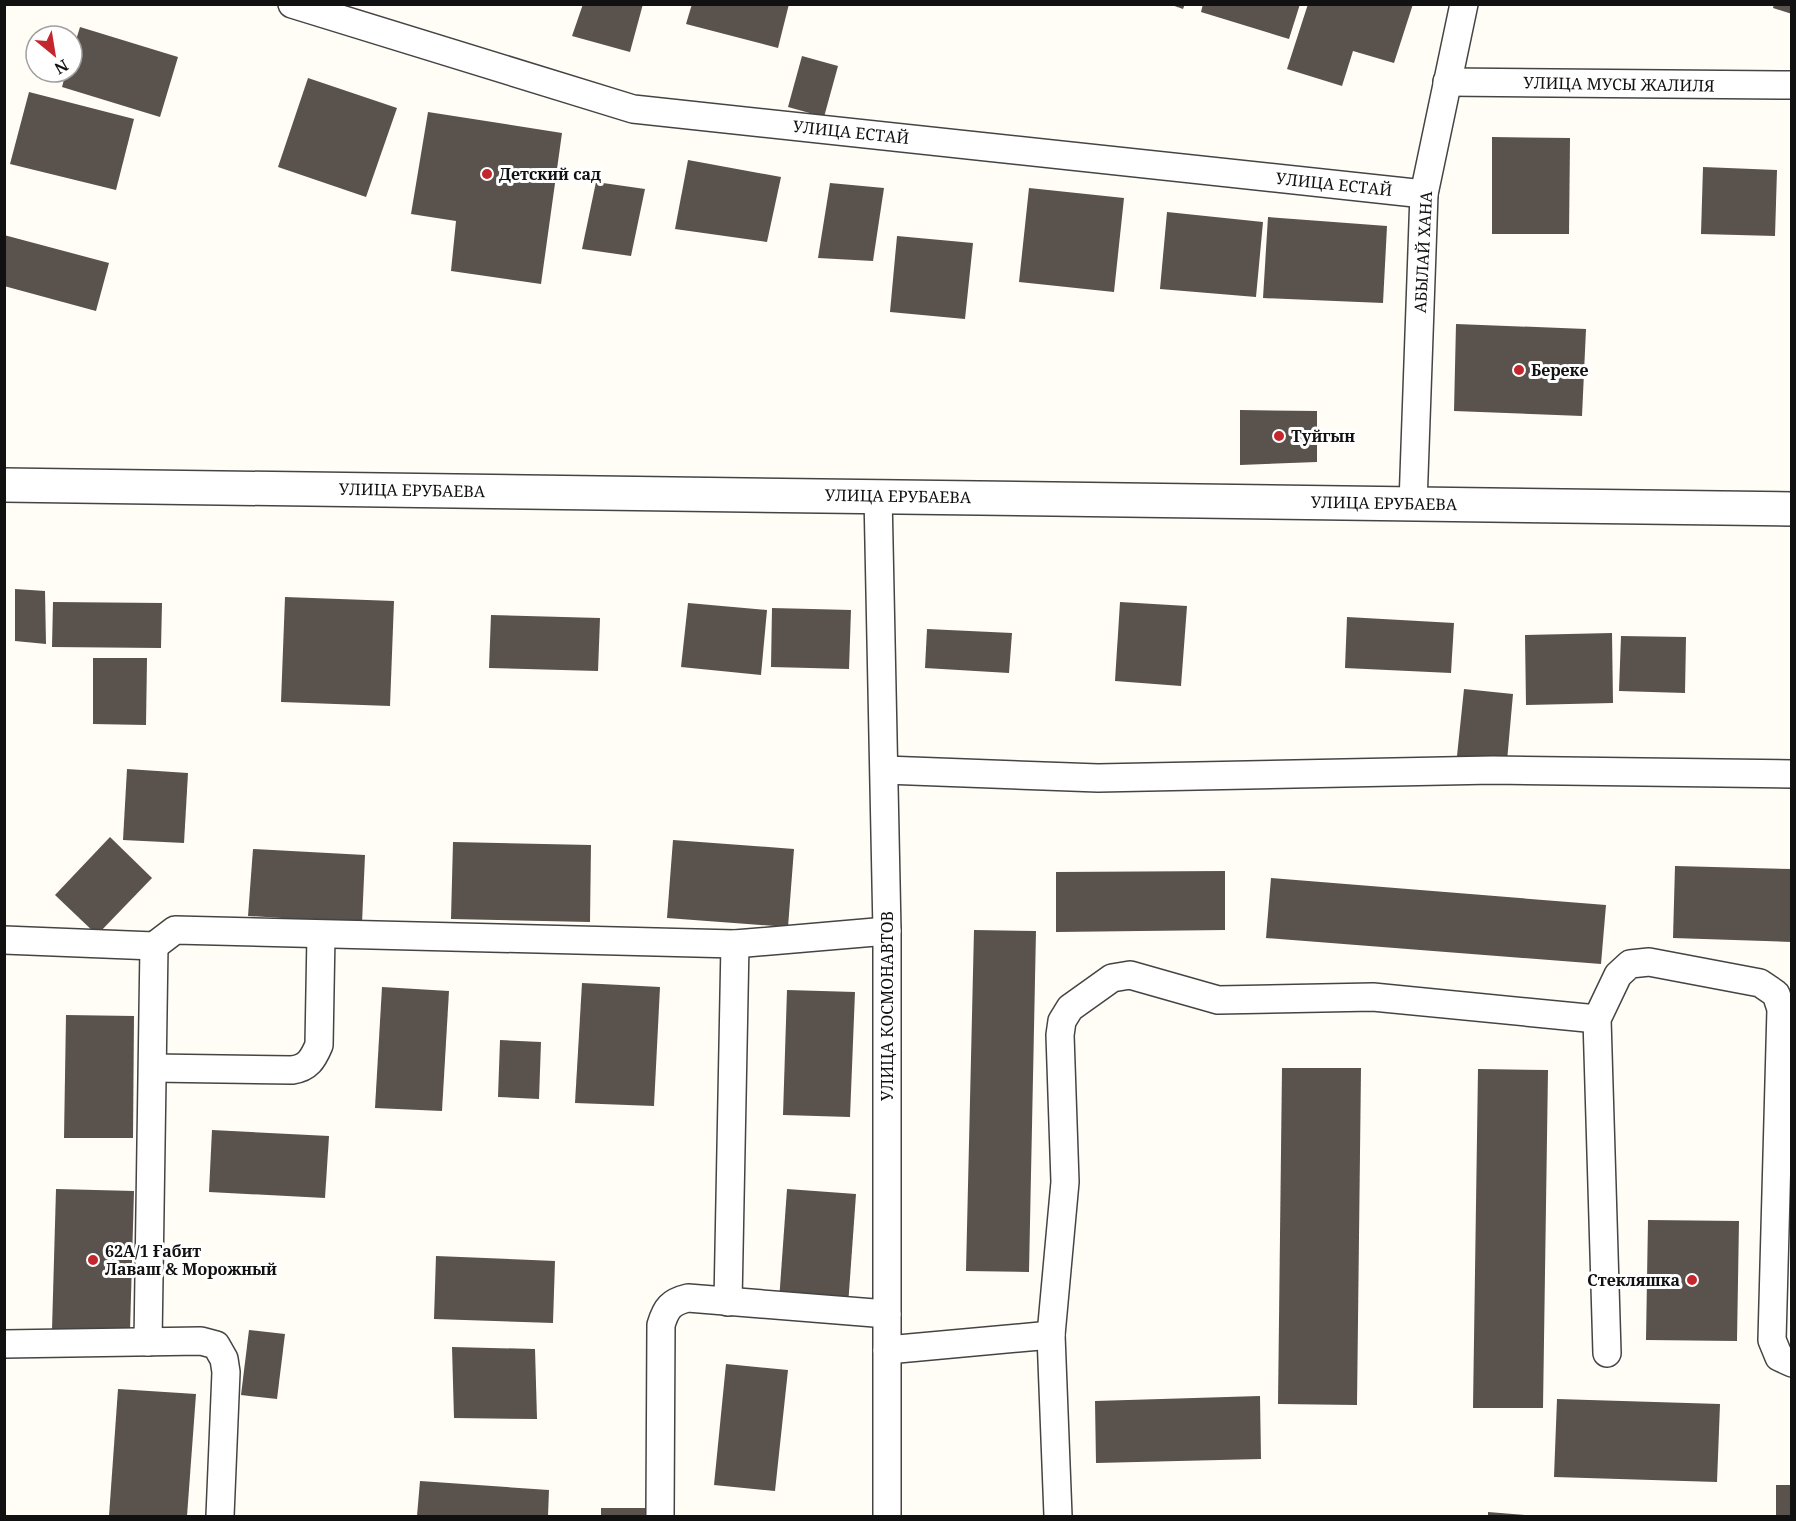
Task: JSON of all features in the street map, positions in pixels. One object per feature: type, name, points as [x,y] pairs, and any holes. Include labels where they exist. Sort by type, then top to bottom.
[{"type":"street","name":"УЛИЦА ЕСТАЙ","points":[[292,4],[633,109],[1424,194]]},
{"type":"street","name":"АБЫЛАЙ ХАНА","points":[[1413,504],[1424,194],[1464,4]]},
{"type":"street","name":"УЛИЦА МУСЫ ЖАЛИЛЯ","points":[[1447,82],[1791,85]]},
{"type":"street","name":"УЛИЦА ЕРУБАЕВА","points":[[4,486],[878,495],[1791,509]]},
{"type":"street","name":"УЛИЦА КОСМОНАВТОВ","points":[[878,495],[887,931],[887,1516]]},
{"type":"street","points":[[885,770],[1098,778],[1493,770],[1791,774]]},
{"type":"street","points":[[4,940],[154,946],[175,930],[735,944],[887,931]]},
{"type":"street","points":[[153,1068],[292,1070],[312,1062],[319,1045],[321,935]]},
{"type":"street","points":[[728,1302],[735,944]]},
{"type":"street","points":[[148,1342],[154,946]]},
{"type":"street","points":[[1607,1353],[1597,1019],[1618,975],[1630,964],[1649,962],[1760,982],[1776,994],[1781,1010],[1772,1340],[1779,1357],[1791,1363]]},
{"type":"street","points":[[1058,1516],[1051,1335],[1065,1182],[1062,1021],[1070,1008],[1112,978],[1130,975],[1218,1000],[1373,996],[1597,1019]]},
{"type":"street","points":[[660,1516],[661,1324],[665,1310],[676,1301],[688,1298],[887,1314]]},
{"type":"street","points":[[887,1350],[1051,1335]]},
{"type":"street","points":[[4,1344],[201,1341],[216,1345],[224,1359],[226,1372],[220,1516]]},
{"type":"building","points":[[583,4],[643,4],[630,52],[572,36]]},
{"type":"building","points":[[692,4],[789,4],[778,48],[686,24]]},
{"type":"building","points":[[1169,4],[1185,4],[1183,9]]},
{"type":"building","points":[[1203,4],[1300,4],[1289,39],[1201,12]]},
{"type":"building","points":[[1308,4],[1413,4],[1394,63],[1353,51],[1342,86],[1287,69]]},
{"type":"building","points":[[1774,4],[1792,4],[1792,14],[1773,8]]},
{"type":"building","points":[[84,28],[178,57],[160,117],[62,87],[63,84],[84,84]]},
{"type":"building","points":[[802,56],[838,66],[824,117],[788,107]]},
{"type":"building","points":[[308,78],[397,108],[366,197],[278,167]]},
{"type":"building","points":[[29,92],[134,119],[116,190],[10,164]]},
{"type":"building","name":"Детский сад","points":[[428,112],[562,133],[541,284],[451,271],[456,221],[411,214]]},
{"type":"building","points":[[1492,137],[1570,138],[1569,234],[1492,234]]},
{"type":"building","points":[[688,160],[781,177],[767,242],[675,229]]},
{"type":"building","points":[[1703,167],[1777,170],[1775,236],[1701,234]]},
{"type":"building","points":[[596,182],[645,189],[631,256],[582,249]]},
{"type":"building","points":[[830,183],[884,188],[873,261],[818,258]]},
{"type":"building","points":[[1029,188],[1124,198],[1114,292],[1019,282]]},
{"type":"building","points":[[1167,212],[1263,222],[1256,297],[1160,289]]},
{"type":"building","points":[[1268,217],[1387,226],[1383,303],[1263,298]]},
{"type":"building","points":[[4,235],[109,263],[96,311],[4,286]]},
{"type":"building","points":[[897,236],[973,243],[965,319],[890,312]]},
{"type":"building","name":"Береке","points":[[1456,324],[1586,329],[1582,416],[1454,411]]},
{"type":"building","name":"Туйгын","points":[[1240,410],[1317,411],[1317,462],[1240,465]]},
{"type":"building","points":[[15,589],[45,591],[46,644],[15,641]]},
{"type":"building","points":[[285,597],[394,601],[390,706],[281,702]]},
{"type":"building","points":[[53,602],[162,603],[161,648],[52,647]]},
{"type":"building","points":[[1120,602],[1187,606],[1181,686],[1115,681]]},
{"type":"building","points":[[688,603],[767,610],[761,675],[681,667]]},
{"type":"building","points":[[772,608],[851,610],[849,669],[771,667]]},
{"type":"building","points":[[491,615],[600,618],[598,671],[489,668]]},
{"type":"building","points":[[1347,617],[1454,623],[1451,673],[1345,668]]},
{"type":"building","points":[[927,629],[1012,633],[1009,673],[925,668]]},
{"type":"building","points":[[1612,633],[1613,703],[1526,705],[1525,635]]},
{"type":"building","points":[[1621,636],[1686,637],[1685,693],[1619,691]]},
{"type":"building","points":[[93,658],[147,658],[146,725],[93,724]]},
{"type":"building","points":[[1464,689],[1513,694],[1507,761],[1457,756]]},
{"type":"building","points":[[127,769],[188,773],[184,843],[123,840]]},
{"type":"building","points":[[110,837],[152,878],[97,935],[55,895]]},
{"type":"building","points":[[673,840],[794,849],[788,927],[667,918]]},
{"type":"building","points":[[453,842],[591,845],[590,922],[451,919]]},
{"type":"building","points":[[253,849],[365,855],[362,923],[248,916]]},
{"type":"building","points":[[1675,866],[1792,869],[1792,942],[1673,938]]},
{"type":"building","points":[[1225,871],[1225,930],[1056,932],[1056,872]]},
{"type":"building","points":[[1271,878],[1606,905],[1601,964],[1266,938]]},
{"type":"building","points":[[974,930],[1036,931],[1029,1272],[966,1271]]},
{"type":"building","points":[[582,983],[660,987],[654,1106],[575,1103]]},
{"type":"building","points":[[382,987],[449,991],[442,1111],[375,1108]]},
{"type":"building","points":[[787,990],[855,992],[850,1117],[783,1115]]},
{"type":"building","points":[[66,1015],[134,1016],[133,1138],[64,1138]]},
{"type":"building","points":[[500,1040],[541,1042],[539,1099],[498,1097]]},
{"type":"building","points":[[1282,1068],[1361,1068],[1357,1405],[1278,1404]]},
{"type":"building","points":[[1478,1069],[1548,1070],[1543,1408],[1473,1408]]},
{"type":"building","points":[[212,1130],[329,1136],[325,1198],[209,1192]]},
{"type":"building","name":"62А/1 Ғабит Лаваш & Морожный","points":[[56,1189],[134,1191],[130,1331],[52,1330]]},
{"type":"building","points":[[787,1189],[856,1194],[848,1306],[779,1301]]},
{"type":"building","name":"Стекляшка","points":[[1648,1220],[1739,1221],[1737,1341],[1646,1340]]},
{"type":"building","points":[[436,1256],[555,1261],[553,1323],[434,1319]]},
{"type":"building","points":[[249,1330],[285,1334],[277,1399],[241,1395]]},
{"type":"building","points":[[452,1347],[535,1349],[537,1419],[454,1418]]},
{"type":"building","points":[[726,1364],[788,1370],[775,1491],[714,1485]]},
{"type":"building","points":[[118,1389],[196,1394],[187,1516],[109,1516]]},
{"type":"building","points":[[1260,1396],[1261,1459],[1096,1463],[1095,1401]]},
{"type":"building","points":[[1557,1399],[1720,1404],[1717,1482],[1554,1477]]},
{"type":"building","points":[[420,1481],[549,1490],[548,1516],[417,1516]]},
{"type":"building","points":[[1776,1485],[1792,1485],[1792,1516],[1776,1516]]},
{"type":"building","points":[[601,1508],[657,1508],[657,1516],[601,1516]]},
{"type":"building","points":[[1488,1512],[1525,1515],[1525,1516],[1488,1516]]},
{"type":"place","name":"Детский сад","points":[[487,174]]},
{"type":"place","name":"Береке","points":[[1519,370]]},
{"type":"place","name":"Туйгын","points":[[1279,436]]},
{"type":"place","name":"62А/1 Ғабит Лаваш & Морожный","points":[[93,1260]]},
{"type":"place","name":"Стекляшка","points":[[1692,1280]]}]
